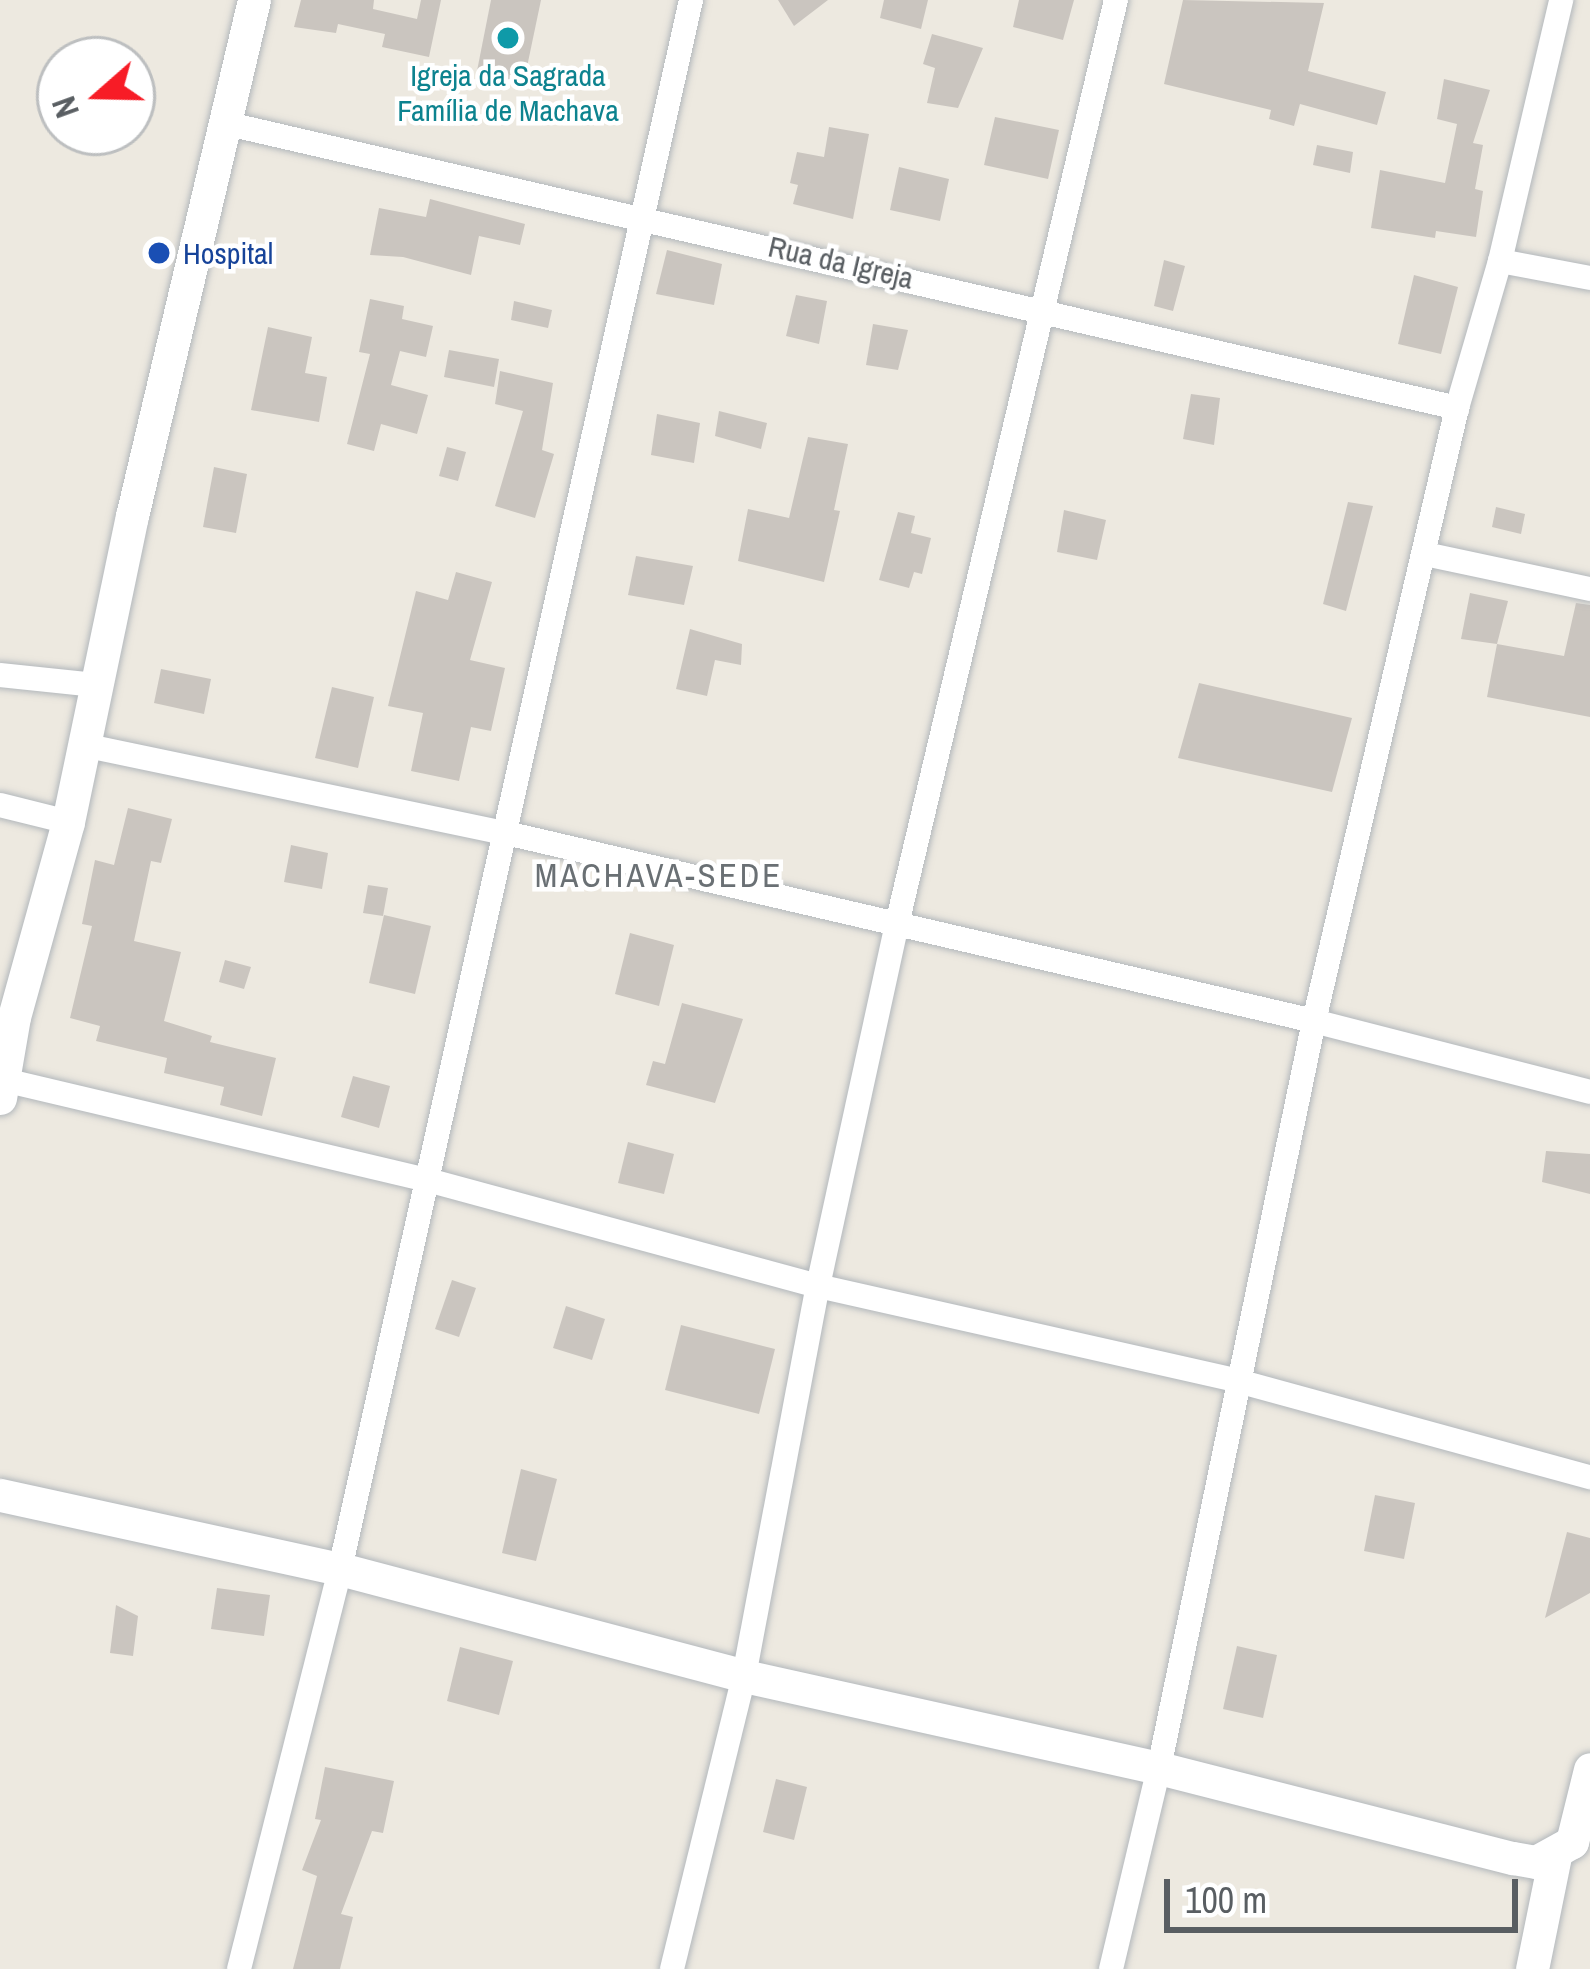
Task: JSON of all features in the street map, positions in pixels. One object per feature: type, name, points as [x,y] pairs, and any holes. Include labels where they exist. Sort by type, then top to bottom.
[{"type":"street","points":[[254,0],[95,685],[68,822],[14,1017],[2,1089],[424,1179],[818,1286],[1238,1381],[1590,1477]]},
{"type":"street","points":[[239,1969],[340,1569],[692,0]]},
{"type":"street","points":[[672,1969],[744,1676],[818,1286],[897,924],[1116,0]]},
{"type":"street","points":[[1112,1969],[1160,1768],[1314,1021],[1457,408],[1500,261],[1561,0]]},
{"type":"street","name":"Rua da Igreja","points":[[224,123],[644,216],[1457,408]]},
{"type":"street","points":[[1500,261],[1590,278]]},
{"type":"street","points":[[1425,554],[1590,589]]},
{"type":"street","points":[[0,675],[95,685]]},
{"type":"street","points":[[83,745],[506,833],[1314,1021],[1590,1091]]},
{"type":"street","points":[[0,805],[68,822]]},
{"type":"street","points":[[0,1495],[340,1569],[744,1676],[1160,1768],[1513,1858],[1536,1862],[1573,1848]]},
{"type":"street","points":[[1532,1969],[1573,1848],[1590,1769]]},
{"type":"building","points":[[301,0],[374,0],[373,9],[417,19],[421,0],[441,0],[429,57],[382,47],[385,34],[338,24],[336,33],[294,27]]},
{"type":"building","name":"Igreja da Sagrada Família de Machava","points":[[491,0],[541,0],[523,86],[476,76]]},
{"type":"building","points":[[778,0],[828,0],[794,26]]},
{"type":"building","points":[[884,0],[928,0],[921,29],[880,18]]},
{"type":"building","points":[[1019,0],[1074,0],[1063,40],[1013,27]]},
{"type":"building","points":[[1183,0],[1324,3],[1308,71],[1386,92],[1377,125],[1300,104],[1294,126],[1269,119],[1271,110],[1164,84]]},
{"type":"building","points":[[932,34],[983,48],[958,108],[927,103],[935,68],[923,64]]},
{"type":"building","points":[[1444,79],[1490,90],[1473,143],[1483,145],[1475,189],[1483,191],[1476,237],[1436,231],[1435,238],[1371,228],[1380,170],[1445,183],[1457,124],[1437,119]]},
{"type":"building","points":[[995,117],[1059,130],[1048,179],[984,165]]},
{"type":"building","points":[[829,127],[869,134],[853,219],[793,204],[798,185],[790,183],[797,152],[824,157]]},
{"type":"building","points":[[1317,145],[1353,152],[1350,173],[1313,165]]},
{"type":"building","points":[[899,167],[949,179],[940,221],[890,210]]},
{"type":"building","points":[[430,199],[525,224],[520,245],[479,236],[471,275],[403,257],[370,255],[379,208],[426,217]]},
{"type":"building","points":[[667,250],[722,264],[714,305],[656,294]]},
{"type":"building","points":[[1164,260],[1185,266],[1173,311],[1154,306]]},
{"type":"building","points":[[1414,275],[1458,287],[1441,354],[1398,344]]},
{"type":"building","points":[[796,295],[827,301],[819,344],[786,336]]},
{"type":"building","points":[[370,299],[404,306],[402,319],[433,326],[426,357],[400,351],[391,385],[428,395],[417,434],[381,424],[374,451],[347,444],[370,354],[359,352]]},
{"type":"building","points":[[514,301],[552,310],[548,328],[511,320]]},
{"type":"building","points":[[873,324],[908,330],[898,370],[866,365]]},
{"type":"building","points":[[268,327],[312,337],[305,373],[327,377],[319,422],[251,410]]},
{"type":"building","points":[[449,350],[499,359],[494,387],[444,377]]},
{"type":"building","points":[[500,371],[553,383],[542,450],[554,454],[535,518],[495,506],[523,411],[495,404]]},
{"type":"building","points":[[1191,394],[1220,398],[1214,445],[1183,439]]},
{"type":"building","points":[[719,411],[767,423],[761,449],[715,436]]},
{"type":"building","points":[[657,414],[700,423],[694,463],[651,455]]},
{"type":"building","points":[[808,437],[848,444],[824,582],[738,561],[748,509],[789,518]]},
{"type":"building","points":[[447,447],[466,452],[458,481],[439,476]]},
{"type":"building","points":[[214,467],[247,474],[236,533],[203,527]]},
{"type":"building","points":[[1348,502],[1373,506],[1346,611],[1323,604]]},
{"type":"building","points":[[1496,507],[1525,514],[1521,534],[1492,527]]},
{"type":"building","points":[[1064,510],[1106,520],[1097,560],[1057,552]]},
{"type":"building","points":[[898,512],[915,516],[911,533],[931,538],[922,574],[914,572],[909,588],[879,580]]},
{"type":"building","points":[[636,556],[693,566],[684,605],[628,595]]},
{"type":"building","points":[[456,572],[492,582],[470,660],[505,668],[491,731],[471,727],[459,781],[411,771],[423,713],[388,706],[416,591],[448,600]]},
{"type":"building","points":[[1470,593],[1508,601],[1497,644],[1461,639]]},
{"type":"building","points":[[1576,603],[1590,605],[1590,717],[1487,697],[1497,644],[1564,656]]},
{"type":"building","points":[[690,629],[742,644],[741,665],[715,660],[707,696],[676,689]]},
{"type":"building","points":[[161,669],[211,679],[204,714],[154,703]]},
{"type":"building","points":[[1199,683],[1352,718],[1332,792],[1178,758]]},
{"type":"building","points":[[332,687],[374,697],[358,768],[315,758]]},
{"type":"building","points":[[128,808],[172,819],[161,863],[151,861],[134,941],[181,952],[164,1021],[212,1036],[210,1042],[276,1058],[262,1116],[220,1105],[224,1087],[164,1073],[167,1058],[96,1041],[100,1026],[70,1018],[92,926],[82,924],[95,860],[114,865]]},
{"type":"building","points":[[291,845],[328,853],[322,889],[284,882]]},
{"type":"building","points":[[368,885],[388,888],[383,916],[363,913]]},
{"type":"building","points":[[384,915],[431,926],[415,994],[369,983]]},
{"type":"building","points":[[630,933],[674,945],[659,1006],[615,994]]},
{"type":"building","points":[[225,960],[251,967],[244,989],[219,982]]},
{"type":"building","points":[[682,1003],[743,1019],[715,1103],[646,1085],[653,1061],[665,1064]]},
{"type":"building","points":[[353,1076],[390,1086],[379,1128],[341,1117]]},
{"type":"building","points":[[628,1142],[674,1154],[664,1194],[618,1183]]},
{"type":"building","points":[[1546,1151],[1590,1154],[1590,1194],[1542,1182]]},
{"type":"building","points":[[452,1280],[476,1288],[459,1337],[435,1329]]},
{"type":"building","points":[[566,1306],[605,1319],[592,1360],[553,1348]]},
{"type":"building","points":[[681,1325],[775,1349],[759,1414],[665,1390]]},
{"type":"building","points":[[521,1469],[557,1479],[536,1561],[502,1553]]},
{"type":"building","points":[[1375,1495],[1415,1503],[1404,1559],[1364,1551]]},
{"type":"building","points":[[1567,1532],[1590,1538],[1590,1593],[1545,1618]]},
{"type":"building","points":[[217,1588],[270,1595],[264,1636],[211,1629]]},
{"type":"building","points":[[116,1605],[138,1616],[133,1656],[110,1653]]},
{"type":"building","points":[[1237,1646],[1277,1655],[1263,1718],[1223,1709]]},
{"type":"building","points":[[460,1647],[513,1661],[499,1715],[447,1701]]},
{"type":"building","points":[[325,1767],[394,1781],[383,1833],[372,1831],[341,1914],[353,1917],[340,1969],[293,1969],[317,1876],[302,1870],[321,1820],[315,1819]]},
{"type":"building","points":[[776,1779],[807,1787],[794,1840],[763,1832]]},
{"type":"place","name":"Igreja da Sagrada Família de Machava","points":[[508,38]]},
{"type":"place","name":"Hospital","points":[[159,253]]},
{"type":"district","name":"MACHAVA-SEDE","points":[[659,876]]}]
